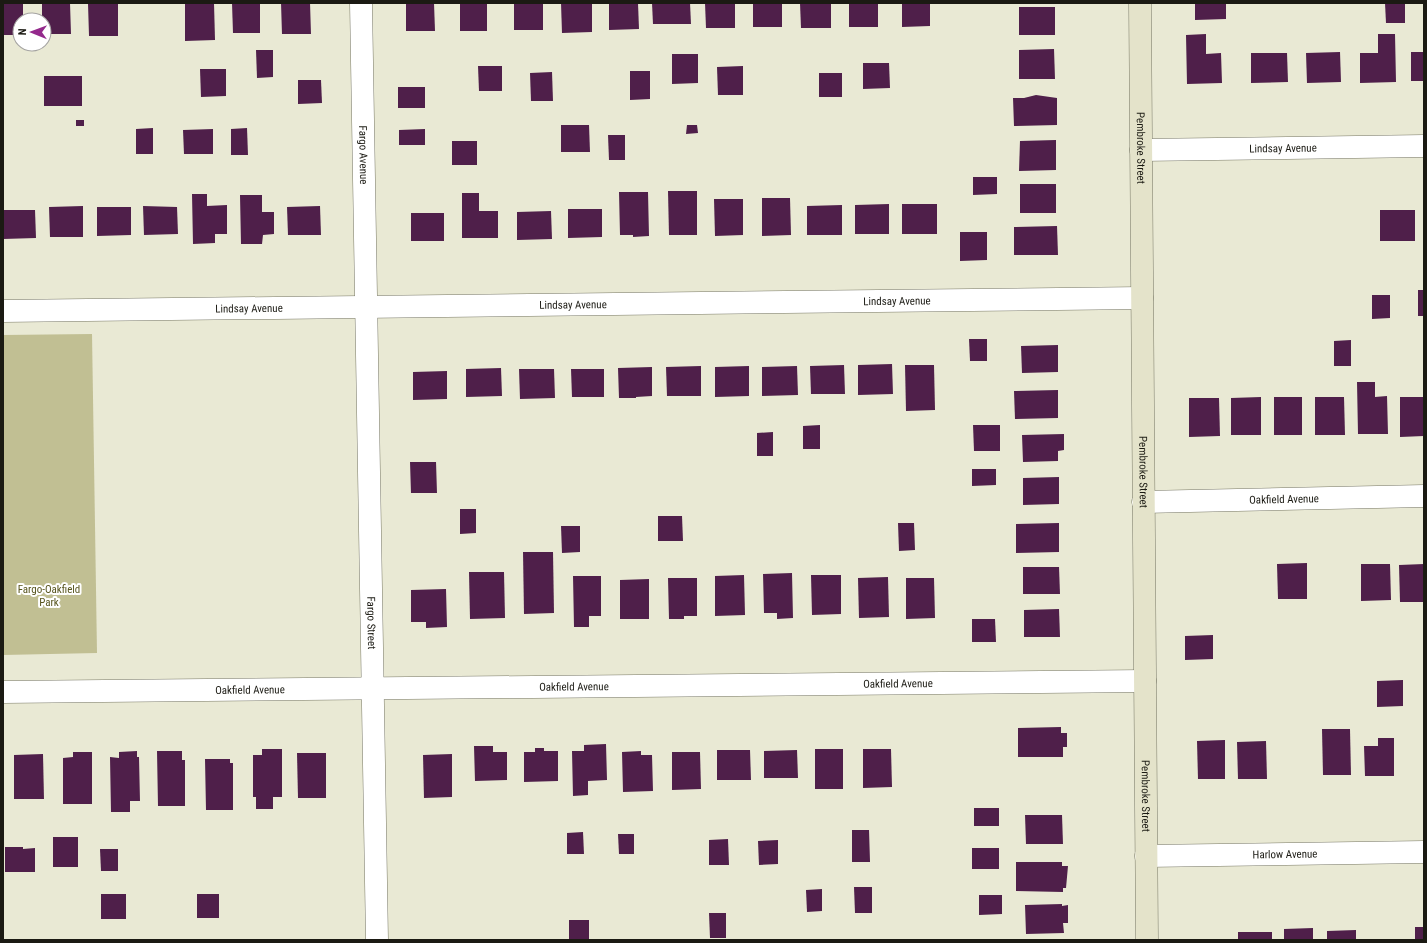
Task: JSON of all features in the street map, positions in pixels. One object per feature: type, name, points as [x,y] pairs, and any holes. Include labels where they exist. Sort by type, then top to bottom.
[{"type":"street","name":"Fargo Avenue","points":[[361,3],[366,306]]},
{"type":"street","name":"Pembroke Street","points":[[1140,3],[1147,940]]},
{"type":"street","name":"Lindsay Avenue","points":[[1141,150],[1424,146]]},
{"type":"street","name":"Lindsay Avenue","points":[[3,311],[1142,298]]},
{"type":"street","name":"Fargo Street","points":[[366,306],[377,940]]},
{"type":"street","name":"Oakfield Avenue","points":[[1144,502],[1424,496]]},
{"type":"street","name":"Oakfield Avenue","points":[[3,692],[1145,681]]},
{"type":"street","name":"Harlow Avenue","points":[[1146,856],[1424,852]]},
{"type":"green space","name":"Fargo-Oakfield Park","points":[[92,334],[97,653],[3,655],[3,335]]},
{"type":"building","points":[[3,3],[23,3],[23,12],[12,12],[12,35],[3,35]]},
{"type":"building","points":[[42,3],[70,3],[71,34],[52,34],[52,12],[42,12]]},
{"type":"building","points":[[88,3],[118,3],[118,36],[89,36]]},
{"type":"building","points":[[185,3],[214,3],[215,40],[185,41]]},
{"type":"building","points":[[232,3],[260,3],[260,33],[233,33]]},
{"type":"building","points":[[281,3],[310,3],[311,34],[282,34]]},
{"type":"building","points":[[406,3],[434,3],[435,31],[406,31]]},
{"type":"building","points":[[460,3],[487,3],[487,31],[460,31]]},
{"type":"building","points":[[514,3],[543,3],[543,30],[514,30]]},
{"type":"building","points":[[561,3],[592,3],[592,32],[562,33]]},
{"type":"building","points":[[609,3],[638,3],[639,29],[609,30]]},
{"type":"building","points":[[652,3],[690,3],[691,24],[653,24]]},
{"type":"building","points":[[705,3],[735,3],[735,28],[706,28]]},
{"type":"building","points":[[753,3],[782,3],[782,27],[753,27]]},
{"type":"building","points":[[800,3],[831,3],[831,28],[801,28]]},
{"type":"building","points":[[849,3],[878,3],[878,27],[849,27]]},
{"type":"building","points":[[902,3],[930,3],[930,26],[902,27]]},
{"type":"building","points":[[1195,3],[1226,3],[1226,19],[1195,20]]},
{"type":"building","points":[[1385,3],[1405,3],[1405,23],[1386,23]]},
{"type":"building","points":[[1019,7],[1055,7],[1055,35],[1019,35]]},
{"type":"building","points":[[1206,34],[1206,54],[1221,53],[1222,83],[1187,84],[1186,35]]},
{"type":"building","points":[[1378,34],[1395,34],[1396,82],[1360,83],[1360,53],[1378,53]]},
{"type":"building","points":[[1054,49],[1055,79],[1019,79],[1019,50]]},
{"type":"building","points":[[256,50],[273,50],[273,77],[257,78]]},
{"type":"building","points":[[1340,52],[1341,82],[1307,83],[1306,53]]},
{"type":"building","points":[[1411,52],[1424,52],[1424,81],[1411,81]]},
{"type":"building","points":[[1251,53],[1287,53],[1288,82],[1251,83]]},
{"type":"building","points":[[672,54],[698,54],[698,83],[672,84]]},
{"type":"building","points":[[863,63],[889,63],[890,88],[863,89]]},
{"type":"building","points":[[478,66],[502,66],[502,91],[479,91]]},
{"type":"building","points":[[743,66],[743,95],[718,95],[717,67]]},
{"type":"building","points":[[200,69],[226,69],[226,96],[201,97]]},
{"type":"building","points":[[630,71],[650,71],[650,99],[630,100]]},
{"type":"building","points":[[552,72],[553,101],[531,101],[530,73]]},
{"type":"building","points":[[819,73],[842,73],[842,97],[819,97]]},
{"type":"building","points":[[44,76],[82,76],[82,106],[44,106]]},
{"type":"building","points":[[298,80],[321,80],[322,103],[298,104]]},
{"type":"building","points":[[398,87],[425,87],[425,108],[398,108]]},
{"type":"building","points":[[1036,95],[1057,98],[1057,125],[1014,126],[1013,98],[1024,98]]},
{"type":"building","points":[[76,120],[84,120],[84,126],[76,126]]},
{"type":"building","points":[[561,125],[589,125],[590,152],[561,152]]},
{"type":"building","points":[[687,125],[697,125],[698,133],[686,134]]},
{"type":"building","points":[[153,128],[153,154],[136,154],[136,129]]},
{"type":"building","points":[[247,128],[248,155],[231,155],[231,129]]},
{"type":"building","points":[[213,129],[213,154],[184,154],[183,130]]},
{"type":"building","points":[[425,129],[425,145],[399,145],[399,130]]},
{"type":"building","points":[[608,135],[625,135],[625,160],[609,160]]},
{"type":"building","points":[[1056,140],[1056,170],[1019,171],[1020,141]]},
{"type":"building","points":[[452,141],[477,141],[477,165],[452,165]]},
{"type":"building","points":[[973,177],[997,177],[997,194],[973,195]]},
{"type":"building","points":[[1020,184],[1056,184],[1056,213],[1020,213]]},
{"type":"building","points":[[668,191],[697,191],[697,235],[669,235]]},
{"type":"building","points":[[619,192],[648,192],[649,236],[633,237],[633,235],[620,235]]},
{"type":"building","points":[[462,193],[479,193],[479,211],[498,211],[498,238],[462,238]]},
{"type":"building","points":[[192,194],[207,194],[207,206],[227,205],[227,234],[215,234],[215,243],[193,244]]},
{"type":"building","points":[[240,195],[262,195],[262,212],[274,212],[274,234],[263,235],[262,244],[241,244]]},
{"type":"building","points":[[762,198],[790,198],[791,235],[762,236]]},
{"type":"building","points":[[714,199],[743,199],[743,235],[715,236]]},
{"type":"building","points":[[889,204],[889,234],[855,234],[855,205]]},
{"type":"building","points":[[902,204],[937,204],[937,234],[902,234]]},
{"type":"building","points":[[842,205],[842,235],[807,235],[807,206]]},
{"type":"building","points":[[83,206],[83,237],[50,237],[49,207]]},
{"type":"building","points":[[143,206],[177,207],[178,234],[144,235]]},
{"type":"building","points":[[320,206],[321,235],[288,235],[287,207]]},
{"type":"building","points":[[97,207],[131,207],[131,235],[97,236]]},
{"type":"building","points":[[568,209],[602,209],[602,237],[568,238]]},
{"type":"building","points":[[3,210],[35,210],[36,238],[3,239]]},
{"type":"building","points":[[1380,210],[1415,210],[1415,241],[1380,241]]},
{"type":"building","points":[[551,211],[552,239],[517,240],[517,212]]},
{"type":"building","points":[[411,213],[444,213],[444,241],[411,241]]},
{"type":"building","points":[[1057,226],[1058,255],[1014,255],[1014,227]]},
{"type":"building","points":[[960,232],[987,232],[987,260],[960,261]]},
{"type":"building","points":[[1418,290],[1424,290],[1424,316],[1418,316]]},
{"type":"building","points":[[1372,295],[1390,295],[1390,318],[1372,319]]},
{"type":"building","points":[[969,339],[987,339],[987,361],[970,361]]},
{"type":"building","points":[[1351,340],[1351,366],[1334,366],[1334,341]]},
{"type":"building","points":[[1058,345],[1058,372],[1022,373],[1021,346]]},
{"type":"building","points":[[892,364],[893,394],[858,395],[858,365]]},
{"type":"building","points":[[844,365],[845,394],[811,394],[810,366]]},
{"type":"building","points":[[905,365],[934,365],[935,410],[906,411]]},
{"type":"building","points":[[701,366],[701,396],[667,396],[666,367]]},
{"type":"building","points":[[749,366],[749,396],[715,397],[715,367]]},
{"type":"building","points":[[797,366],[798,395],[762,396],[762,367]]},
{"type":"building","points":[[652,367],[652,396],[619,398],[618,368]]},
{"type":"building","points":[[501,368],[502,396],[466,397],[466,369]]},
{"type":"building","points":[[519,369],[554,369],[555,398],[520,399]]},
{"type":"building","points":[[571,369],[604,369],[604,397],[572,397]]},
{"type":"building","points":[[447,371],[447,399],[413,400],[413,372]]},
{"type":"building","points":[[1357,382],[1375,382],[1375,397],[1387,396],[1388,434],[1358,434]]},
{"type":"building","points":[[1058,390],[1058,418],[1015,419],[1014,391]]},
{"type":"building","points":[[1261,397],[1261,435],[1231,435],[1231,398]]},
{"type":"building","points":[[1274,397],[1302,397],[1302,435],[1274,435]]},
{"type":"building","points":[[1315,397],[1344,397],[1345,435],[1315,435]]},
{"type":"building","points":[[1400,397],[1424,397],[1424,436],[1400,437]]},
{"type":"building","points":[[1189,398],[1219,398],[1220,436],[1189,437]]},
{"type":"building","points":[[820,425],[820,449],[803,449],[803,426]]},
{"type":"building","points":[[973,425],[1000,425],[1000,451],[974,451]]},
{"type":"building","points":[[773,432],[773,456],[757,456],[757,433]]},
{"type":"building","points":[[1064,434],[1064,450],[1058,451],[1058,461],[1023,462],[1022,435]]},
{"type":"building","points":[[410,462],[436,462],[437,493],[411,493]]},
{"type":"building","points":[[972,469],[996,469],[996,485],[972,486]]},
{"type":"building","points":[[1059,477],[1059,504],[1023,505],[1023,478]]},
{"type":"building","points":[[460,509],[476,509],[476,533],[460,534]]},
{"type":"building","points":[[658,516],[682,516],[683,541],[658,541]]},
{"type":"building","points":[[898,523],[914,523],[915,550],[899,551]]},
{"type":"building","points":[[1059,523],[1059,552],[1016,553],[1016,524]]},
{"type":"building","points":[[561,526],[580,526],[580,552],[562,553]]},
{"type":"building","points":[[523,552],[553,552],[554,613],[524,614]]},
{"type":"building","points":[[1307,563],[1307,599],[1278,599],[1277,564]]},
{"type":"building","points":[[1361,564],[1390,564],[1391,600],[1361,601]]},
{"type":"building","points":[[1424,564],[1424,602],[1400,602],[1399,565]]},
{"type":"building","points":[[1023,567],[1059,567],[1060,594],[1023,594]]},
{"type":"building","points":[[469,572],[504,572],[505,618],[470,619]]},
{"type":"building","points":[[792,573],[793,618],[777,619],[777,613],[764,613],[763,574]]},
{"type":"building","points":[[744,575],[745,615],[715,616],[715,576]]},
{"type":"building","points":[[811,575],[841,575],[841,614],[812,615]]},
{"type":"building","points":[[573,576],[601,576],[601,616],[589,616],[589,627],[574,627]]},
{"type":"building","points":[[888,577],[889,617],[859,618],[858,578]]},
{"type":"building","points":[[668,578],[697,578],[697,616],[684,616],[684,619],[669,619]]},
{"type":"building","points":[[906,578],[934,578],[935,618],[906,619]]},
{"type":"building","points":[[649,579],[649,619],[620,619],[620,580]]},
{"type":"building","points":[[446,589],[447,627],[426,628],[426,622],[411,622],[411,590]]},
{"type":"building","points":[[1059,609],[1060,637],[1024,637],[1024,610]]},
{"type":"building","points":[[972,619],[995,619],[996,642],[972,642]]},
{"type":"building","points":[[1213,635],[1213,659],[1185,660],[1185,636]]},
{"type":"building","points":[[1403,680],[1403,706],[1377,707],[1377,681]]},
{"type":"building","points":[[1061,727],[1061,733],[1067,733],[1067,747],[1063,747],[1063,757],[1018,757],[1018,728]]},
{"type":"building","points":[[1322,729],[1350,729],[1351,775],[1323,775]]},
{"type":"building","points":[[1378,738],[1394,738],[1394,776],[1365,776],[1364,746],[1378,746]]},
{"type":"building","points":[[1225,740],[1225,779],[1198,779],[1197,741]]},
{"type":"building","points":[[1266,741],[1267,779],[1238,779],[1237,742]]},
{"type":"building","points":[[606,744],[607,780],[588,781],[588,795],[573,796],[572,751],[584,751],[584,745]]},
{"type":"building","points":[[474,746],[493,746],[493,752],[507,752],[507,780],[475,781]]},
{"type":"building","points":[[535,748],[544,748],[544,751],[558,751],[558,781],[524,782],[524,752],[535,752]]},
{"type":"building","points":[[262,749],[282,749],[282,797],[273,797],[273,809],[256,809],[256,797],[253,797],[253,755],[262,755]]},
{"type":"building","points":[[815,749],[843,749],[843,789],[815,789]]},
{"type":"building","points":[[863,749],[891,749],[892,787],[863,788]]},
{"type":"building","points":[[717,750],[750,750],[751,780],[717,780]]},
{"type":"building","points":[[797,750],[798,778],[764,778],[764,751]]},
{"type":"building","points":[[137,751],[137,757],[139,757],[140,801],[130,801],[130,812],[111,812],[110,757],[119,758],[119,752]]},
{"type":"building","points":[[157,751],[182,751],[182,760],[185,760],[185,806],[158,806]]},
{"type":"building","points":[[641,751],[641,755],[652,755],[653,791],[623,792],[622,752]]},
{"type":"building","points":[[73,752],[92,752],[92,804],[63,804],[63,758],[73,757]]},
{"type":"building","points":[[672,752],[700,752],[701,789],[672,790]]},
{"type":"building","points":[[297,753],[326,753],[326,798],[298,798]]},
{"type":"building","points":[[43,754],[44,799],[14,799],[14,755]]},
{"type":"building","points":[[452,754],[452,797],[424,798],[423,755]]},
{"type":"building","points":[[205,759],[230,759],[230,763],[233,763],[233,810],[206,810]]},
{"type":"building","points":[[974,808],[999,808],[999,826],[974,826]]},
{"type":"building","points":[[1025,815],[1062,815],[1063,844],[1026,844]]},
{"type":"building","points":[[852,830],[869,830],[870,862],[852,862]]},
{"type":"building","points":[[583,832],[584,854],[567,854],[567,833]]},
{"type":"building","points":[[618,834],[634,834],[634,854],[619,854]]},
{"type":"building","points":[[53,837],[78,837],[78,867],[53,867]]},
{"type":"building","points":[[728,839],[729,865],[709,865],[709,840]]},
{"type":"building","points":[[778,840],[778,864],[759,865],[758,841]]},
{"type":"building","points":[[5,847],[23,847],[23,849],[35,848],[35,872],[5,872]]},
{"type":"building","points":[[972,848],[999,848],[999,869],[972,869]]},
{"type":"building","points":[[100,849],[118,849],[118,871],[101,871]]},
{"type":"building","points":[[1016,862],[1062,862],[1062,866],[1068,866],[1066,888],[1063,888],[1063,892],[1016,891]]},
{"type":"building","points":[[854,887],[872,887],[872,913],[855,913]]},
{"type":"building","points":[[822,889],[822,911],[807,912],[806,890]]},
{"type":"building","points":[[101,894],[126,894],[126,919],[101,919]]},
{"type":"building","points":[[197,894],[219,894],[219,918],[197,918]]},
{"type":"building","points":[[979,895],[1002,895],[1002,914],[979,915]]},
{"type":"building","points":[[1062,904],[1062,906],[1068,905],[1068,923],[1063,923],[1064,933],[1026,934],[1025,905]]},
{"type":"building","points":[[709,913],[726,913],[726,938],[710,938]]},
{"type":"building","points":[[569,920],[589,920],[589,940],[569,940]]},
{"type":"building","points":[[1415,927],[1424,927],[1424,940],[1415,940]]},
{"type":"building","points":[[1313,928],[1313,940],[1284,940],[1284,929]]},
{"type":"building","points":[[1356,930],[1356,940],[1327,940],[1327,931]]},
{"type":"building","points":[[1238,932],[1272,932],[1272,940],[1238,940]]}]
